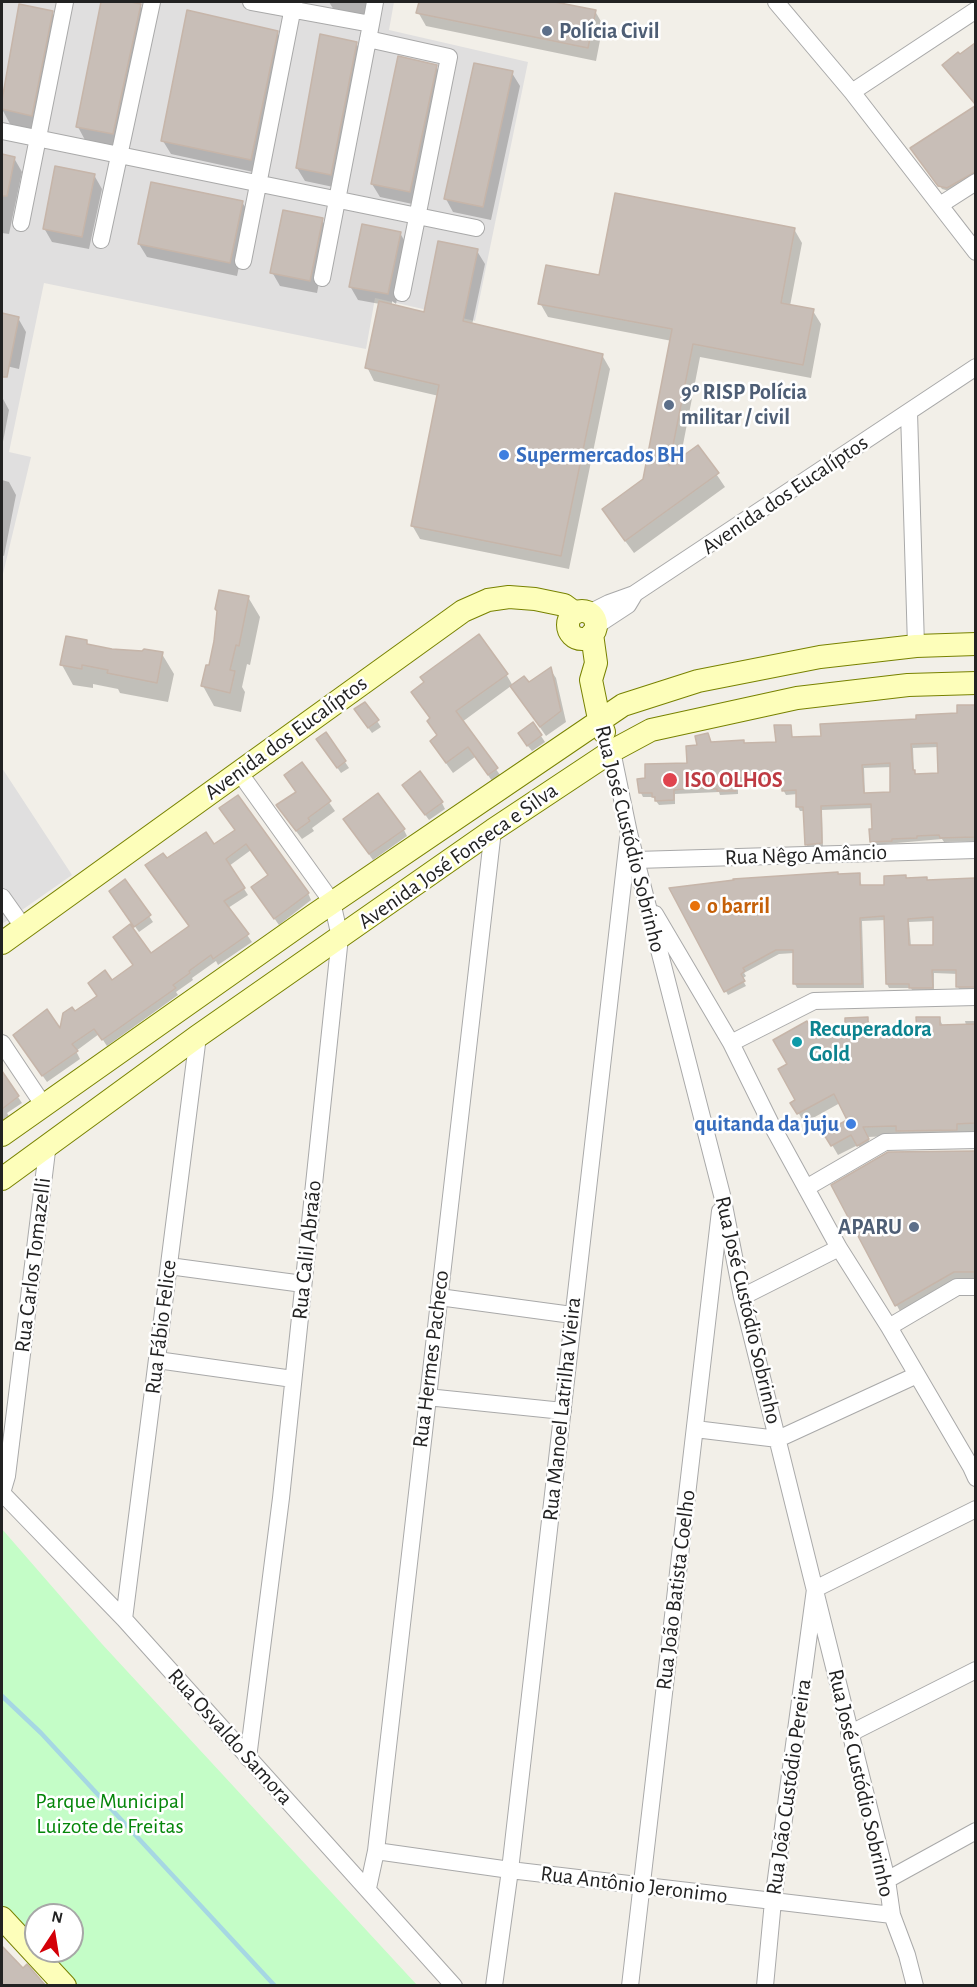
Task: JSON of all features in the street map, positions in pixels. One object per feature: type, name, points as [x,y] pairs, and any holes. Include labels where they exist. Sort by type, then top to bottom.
[{"type":"main road","name":"Avenida dos Eucalíptos","points":[[2,943],[464,610],[488,600],[509,597],[535,599],[564,605],[584,623]]},
{"type":"main road","name":"Rua José Custódio Sobrinho","points":[[584,623],[596,663],[591,680],[599,719],[612,751]]},
{"type":"main road","name":"Avenida José Fonseca e Silva","points":[[2,1136],[332,902],[599,719],[623,705],[698,681],[820,657],[916,646],[975,644]]},
{"type":"main road","name":"Avenida José Fonseca e Silva","points":[[2,1179],[48,1143],[198,1036],[493,830],[612,751],[651,730],[797,698],[908,686],[975,683]]},
{"type":"main road","points":[[2,1918],[65,1986]]},
{"type":"street","points":[[21,223],[65,2]]},
{"type":"street","points":[[101,240],[152,2]]},
{"type":"street","points":[[251,2],[293,5],[449,57],[402,293]]},
{"type":"street","points":[[322,278],[375,2]]},
{"type":"street","points":[[776,2],[852,92],[975,252]]},
{"type":"street","points":[[243,261],[293,5]]},
{"type":"street","points":[[852,92],[975,10]]},
{"type":"street","points":[[2,131],[476,228]]},
{"type":"street","points":[[940,205],[975,182]]},
{"type":"street","name":"Avenida dos Eucalíptos","points":[[584,623],[628,605],[634,594],[975,367]]},
{"type":"street","points":[[909,412],[916,646]]},
{"type":"street","name":"Rua José Custódio Sobrinho","points":[[612,751],[644,895],[722,1195],[742,1297],[887,1880],[892,1915],[907,1955],[915,1986]]},
{"type":"street","name":"Rua Calil Abraão","points":[[239,772],[332,902],[340,937],[293,1379],[248,1758]]},
{"type":"street","name":"Rua Hermes Pacheco","points":[[368,1888],[376,1851],[493,830]]},
{"type":"street","name":"Rua Manoel Latrilha Vieira","points":[[494,1986],[510,1870],[629,833]]},
{"type":"street","name":"Rua Nêgo Amâncio","points":[[636,860],[975,850]]},
{"type":"street","points":[[644,895],[731,1043],[839,1248],[974,1470]]},
{"type":"street","points":[[2,897],[24,928]]},
{"type":"street","points":[[731,1043],[814,1001],[975,997]]},
{"type":"street","name":"Rua Fábio Felice","points":[[124,1619],[198,1036]]},
{"type":"street","points":[[2,1043],[44,1106]]},
{"type":"street","points":[[806,1188],[885,1142],[975,1140]]},
{"type":"street","name":"Rua Carlos Tomazelli","points":[[2,1492],[7,1476],[48,1143]]},
{"type":"street","name":"Rua João Batista Coelho","points":[[630,1986],[722,1195]]},
{"type":"street","points":[[742,1297],[839,1248]]},
{"type":"street","points":[[169,1266],[303,1284]]},
{"type":"street","points":[[889,1327],[957,1287],[975,1287]]},
{"type":"street","points":[[439,1297],[572,1315]]},
{"type":"street","points":[[157,1360],[293,1379]]},
{"type":"street","points":[[695,1429],[778,1439],[917,1375]]},
{"type":"street","points":[[427,1396],[562,1411]]},
{"type":"street","name":"Rua Osvaldo Samora","points":[[2,1492],[124,1619],[454,1986]]},
{"type":"street","points":[[815,1589],[975,1509]]},
{"type":"street","name":"Rua João Custódio Pereira","points":[[765,1986],[773,1901],[815,1589]]},
{"type":"street","points":[[849,1734],[975,1670]]},
{"type":"street","points":[[887,1880],[975,1831]]},
{"type":"street","name":"Rua Antônio Jeronimo","points":[[376,1851],[510,1870],[892,1915]]},
{"type":"street","points":[[903,1986],[907,1955]]},
{"type":"shaded area","points":[[2,2],[394,2],[389,30],[528,62],[475,321],[375,298],[366,349],[44,283],[9,452],[31,457],[2,578]]},
{"type":"shaded area","points":[[2,768],[72,875],[2,924]]},
{"type":"green space","name":"Parque Municipal Luizote de Freitas","points":[[2,1529],[102,1644],[417,1985],[49,1985],[30,1963],[84,1963],[84,1903],[24,1903],[24,1956],[2,1930]]},
{"type":"building","points":[[101,2],[141,4],[113,134],[76,127]]},
{"type":"building","name":"Polícia Civil","points":[[419,2],[555,2],[596,10],[588,48],[416,13]]},
{"type":"building","points":[[19,4],[53,11],[32,116],[2,109]]},
{"type":"building","points":[[187,10],[278,31],[251,160],[161,141]]},
{"type":"building","points":[[320,34],[357,42],[331,175],[296,168]]},
{"type":"building","points":[[975,43],[975,104],[942,65],[958,52],[960,54]]},
{"type":"building","points":[[398,56],[437,65],[410,192],[371,184]]},
{"type":"building","points":[[474,63],[513,71],[483,207],[444,199]]},
{"type":"building","points":[[975,106],[975,172],[947,188],[938,186],[910,148]]},
{"type":"building","points":[[2,154],[15,157],[7,196],[2,196]]},
{"type":"building","points":[[55,166],[95,174],[82,237],[43,229]]},
{"type":"building","points":[[151,182],[243,201],[230,263],[138,244]]},
{"type":"building","name":"9º RISP Polícia militar / civil","points":[[615,193],[795,228],[781,303],[814,309],[803,365],[693,344],[669,466],[698,445],[719,473],[625,541],[602,509],[643,479],[672,329],[538,304],[546,265],[599,275]]},
{"type":"building","points":[[283,210],[323,218],[310,281],[270,273]]},
{"type":"building","points":[[362,224],[401,232],[388,294],[349,287]]},
{"type":"building","name":"Supermercados BH","points":[[438,241],[478,249],[463,321],[603,354],[561,556],[411,526],[439,385],[365,368],[379,301],[424,312]]},
{"type":"building","points":[[2,313],[19,317],[7,377],[2,377]]},
{"type":"building","points":[[219,590],[249,596],[239,646],[236,645],[230,670],[235,671],[230,693],[201,686],[206,665],[209,665],[214,641],[217,611],[215,609]]},
{"type":"building","points":[[479,634],[508,674],[456,711],[498,768],[488,775],[468,747],[446,763],[430,741],[437,735],[427,721],[430,718],[411,692],[424,682],[420,677]]},
{"type":"building","points":[[66,636],[87,640],[87,644],[112,649],[142,651],[144,649],[163,652],[157,683],[107,673],[108,670],[82,665],[82,669],[60,665]]},
{"type":"building","points":[[551,667],[561,711],[540,727],[510,686],[524,676],[529,682]]},
{"type":"building","points":[[365,702],[379,720],[368,728],[354,709]]},
{"type":"building","points":[[957,705],[975,705],[975,837],[917,836],[917,838],[870,842],[871,804],[821,806],[822,843],[805,845],[803,807],[796,807],[796,790],[782,791],[782,786],[779,786],[779,777],[736,778],[736,791],[693,788],[674,790],[674,800],[655,801],[652,793],[639,793],[637,779],[645,778],[645,764],[687,763],[686,746],[697,745],[695,736],[708,733],[711,742],[744,740],[744,743],[776,742],[774,725],[791,725],[792,737],[821,736],[820,724],[916,719],[916,715],[957,713]],"holes":[[[937,743],[938,773],[915,774],[911,744]],[[890,763],[890,792],[864,793],[862,765]]]},
{"type":"building","points":[[533,722],[542,735],[527,746],[518,733]]},
{"type":"building","points":[[326,732],[346,761],[337,768],[316,739]]},
{"type":"building","points":[[302,762],[331,801],[308,818],[310,821],[296,831],[276,805],[296,792],[284,775]]},
{"type":"building","points":[[420,771],[443,802],[425,815],[402,785]]},
{"type":"building","points":[[378,793],[405,829],[369,854],[343,819]]},
{"type":"building","points":[[238,795],[309,893],[274,919],[251,887],[268,875],[246,844],[226,859],[245,888],[224,901],[249,934],[213,959],[211,955],[173,985],[176,988],[102,1040],[94,1029],[72,1044],[78,1051],[42,1076],[13,1035],[47,1009],[60,1028],[63,1013],[72,1007],[75,1011],[97,996],[88,983],[105,970],[112,980],[133,965],[113,937],[130,924],[151,953],[189,926],[145,865],[163,853],[167,858],[206,832],[214,844],[235,830],[219,808]]},
{"type":"building","points":[[838,872],[838,874],[860,873],[860,885],[884,885],[884,876],[906,875],[906,878],[927,877],[927,880],[975,878],[975,987],[956,987],[956,970],[932,970],[933,988],[909,988],[909,984],[886,984],[884,916],[860,918],[862,984],[793,984],[793,950],[776,950],[743,968],[745,971],[741,974],[745,981],[724,992],[669,888],[733,879]],"holes":[[[933,917],[933,945],[909,945],[908,919]]]},
{"type":"building","points":[[125,879],[151,915],[134,927],[109,891]]},
{"type":"building","points":[[868,1017],[868,1025],[888,1024],[889,1035],[917,1034],[916,1017],[940,1017],[940,1025],[975,1024],[975,1123],[957,1124],[957,1130],[896,1131],[896,1126],[863,1127],[869,1139],[857,1146],[851,1135],[831,1146],[823,1133],[847,1120],[834,1094],[797,1114],[790,1103],[795,1100],[778,1069],[787,1064],[773,1040],[807,1021],[810,1027],[845,1026],[845,1018]]},
{"type":"building","points":[[2,1071],[19,1096],[2,1109]]},
{"type":"building","name":"APARU","points":[[975,1151],[975,1272],[954,1272],[895,1306],[831,1185],[888,1152]]},
{"type":"building","points":[[2,1946],[23,1968],[27,1964],[46,1986],[2,1986]]},
{"type":"waterway","points":[[2,1696],[41,1733],[275,1986]]},
{"type":"place","name":"Polícia Civil","points":[[547,31]]},
{"type":"place","name":"9º RISP Polícia militar / civil","points":[[669,405]]},
{"type":"place","name":"Supermercados BH","points":[[504,455]]},
{"type":"place","name":"ISO OLHOS","points":[[670,780]]},
{"type":"place","name":"o barril","points":[[695,906]]},
{"type":"place","name":"Recuperadora Gold","points":[[797,1042]]},
{"type":"place","name":"quitanda da juju","points":[[851,1124]]},
{"type":"place","name":"APARU","points":[[914,1227]]}]
